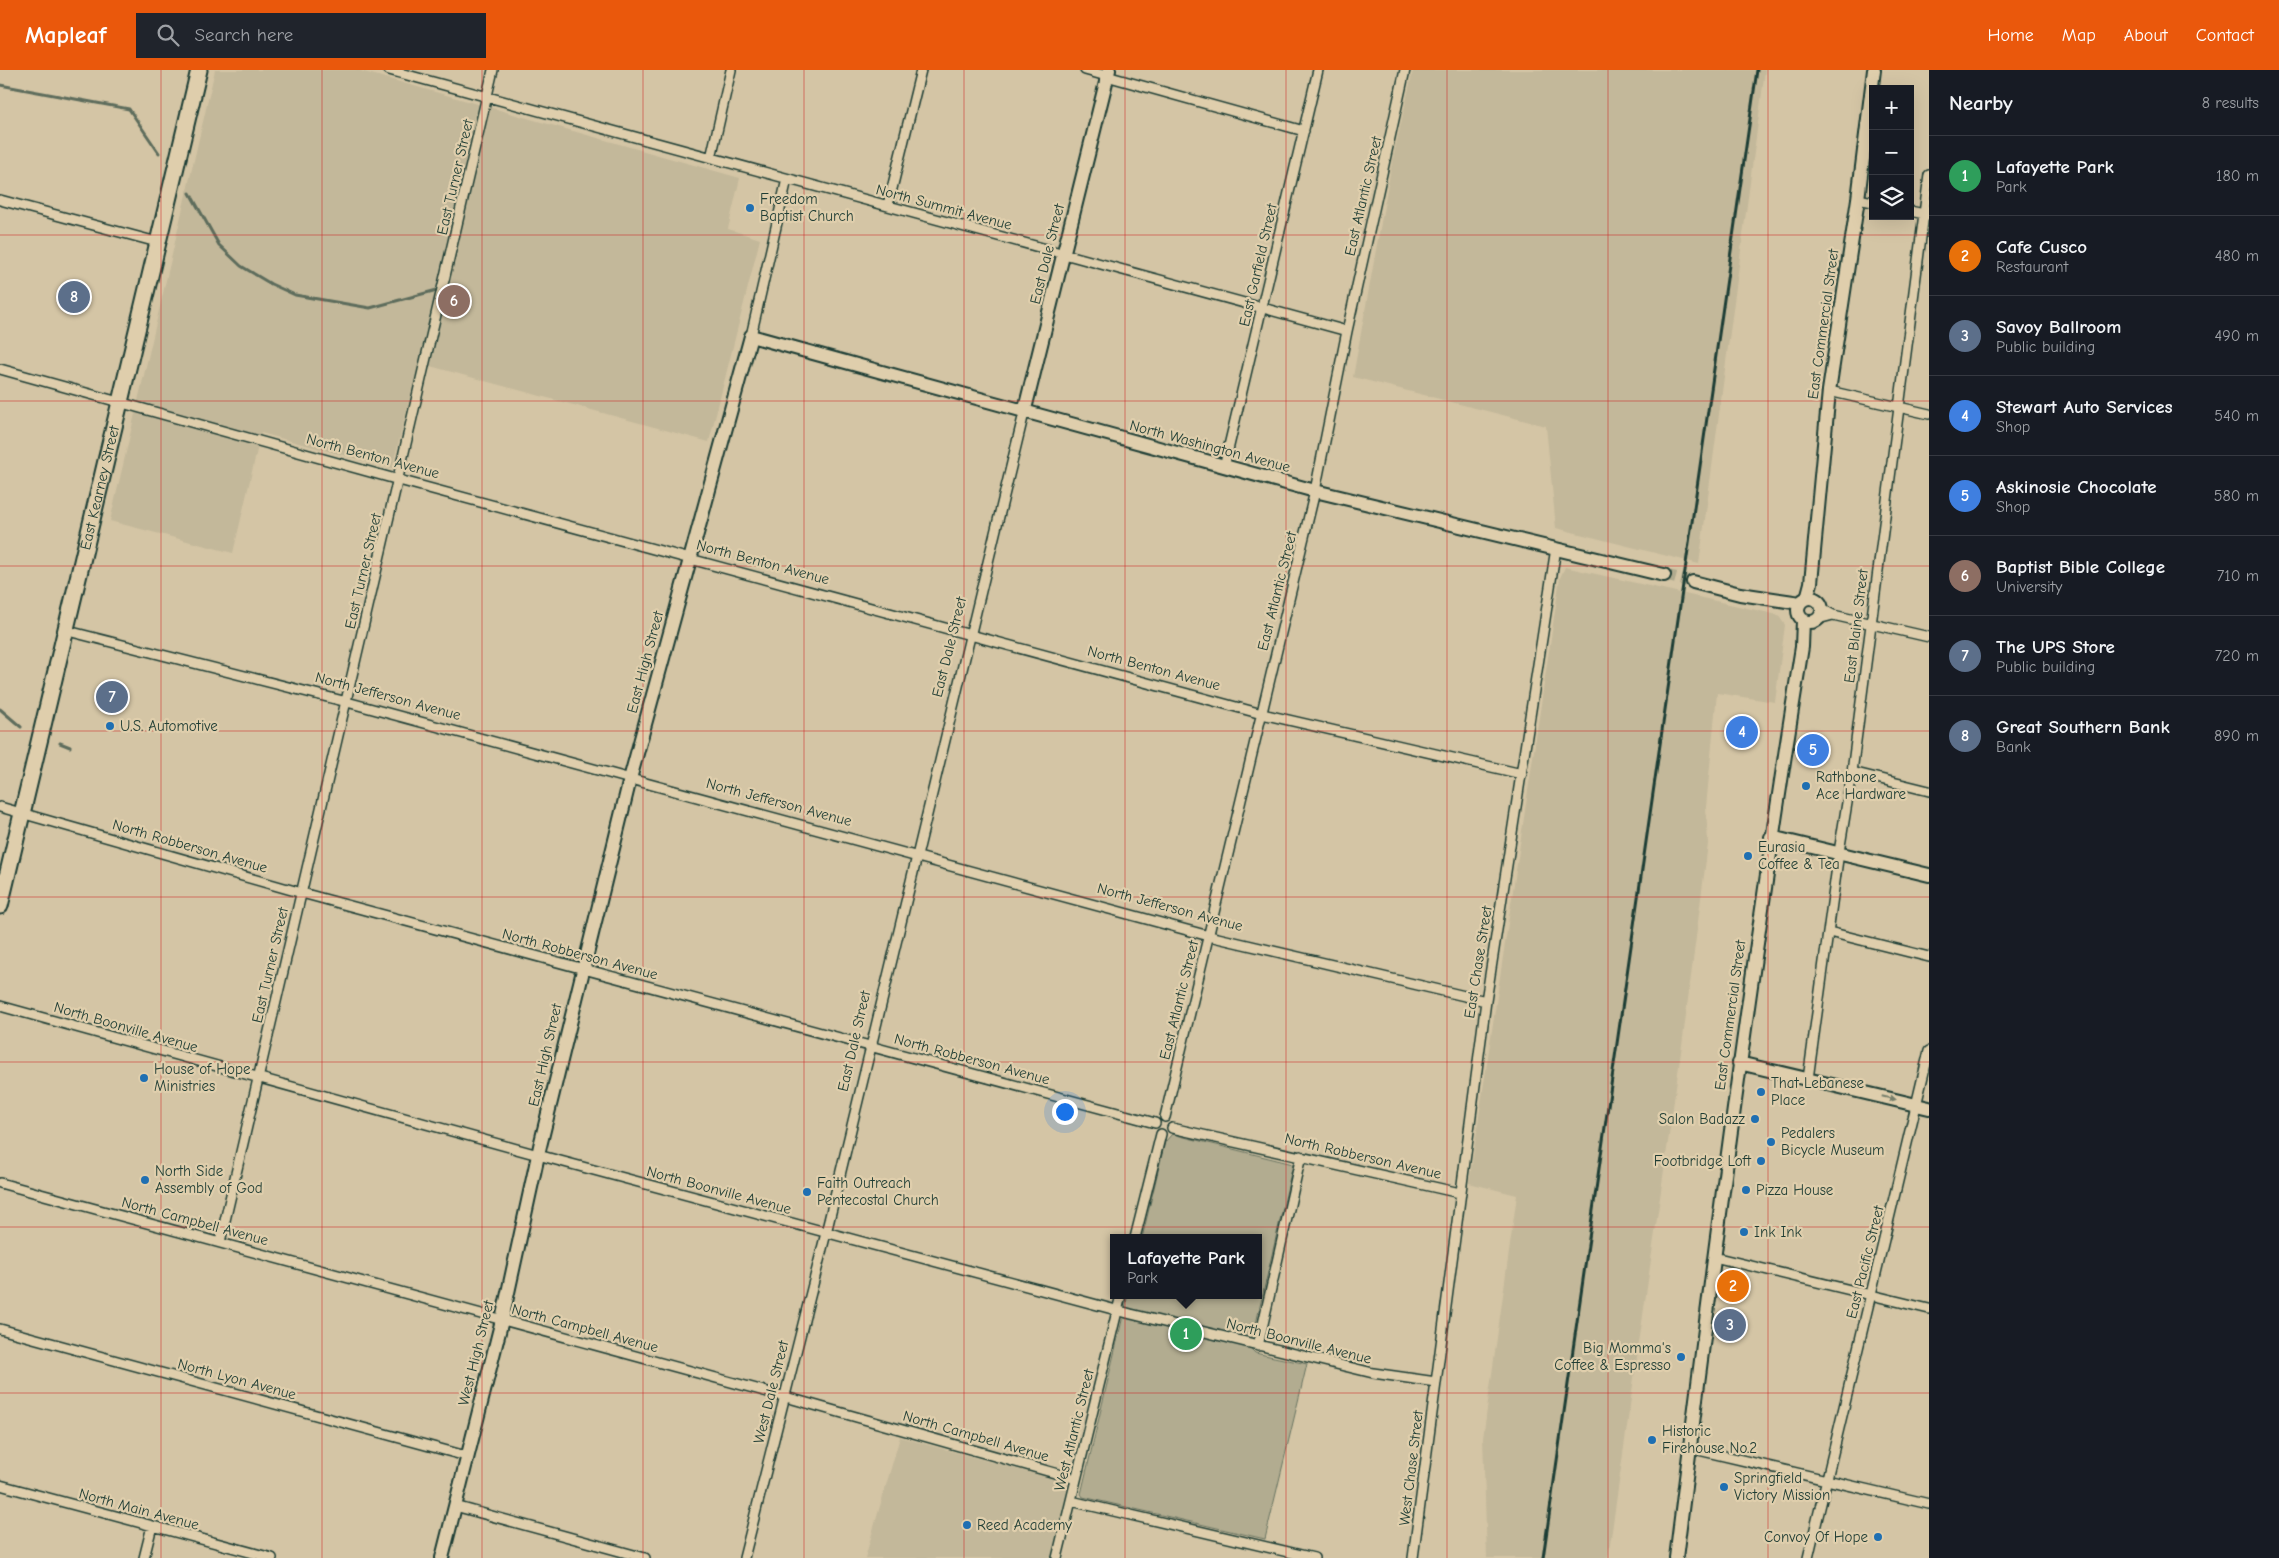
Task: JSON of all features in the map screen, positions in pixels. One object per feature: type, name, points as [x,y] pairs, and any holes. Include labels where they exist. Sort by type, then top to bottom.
[{"type":"main road","name":"East Kearney Street","points":[[0,906],[198,70]]},
{"type":"street","name":"North Summit Avenue","points":[[389,70],[888,205],[1262,310],[1347,331]]},
{"type":"street","name":"East Turner Street","points":[[220,1242],[493,70]]},
{"type":"street","points":[[710,158],[731,70]]},
{"type":"street","points":[[888,205],[921,70]]},
{"type":"street","points":[[1085,70],[1108,73],[1304,131]]},
{"type":"street","name":"East Garfield Street","points":[[1224,467],[1318,70]]},
{"type":"street","name":"East Atlantic Street","points":[[1165,1117],[1315,491],[1347,331],[1405,70]]},
{"type":"street","name":"East Commercial Street","points":[[1676,1558],[1739,1063],[1772,837],[1802,648],[1810,610],[1829,391],[1858,199],[1874,70]]},
{"type":"street","name":"East Dale Street","points":[[826,1233],[969,634],[1108,73]]},
{"type":"street","name":"East Blaine Street","points":[[1808,1079],[1839,852],[1852,772],[1898,407],[1926,214],[1929,176]]},
{"type":"street","name":"East High Street","points":[[538,1155],[630,779],[751,336],[787,179]]},
{"type":"street","points":[[1858,199],[1869,201]]},
{"type":"street","points":[[0,200],[157,242]]},
{"type":"street","name":"North Washington Avenue","points":[[751,336],[1024,413],[1315,491],[1664,575]]},
{"type":"street","name":"North Benton Avenue","points":[[0,369],[399,480],[1262,714],[1522,774]]},
{"type":"street","points":[[1829,391],[1929,414]]},
{"type":"street","name":"East Chase Street","points":[[1436,1382],[1486,1001],[1556,548]]},
{"type":"street","points":[[1693,582],[1929,637]]},
{"type":"street","name":"North Jefferson Avenue","points":[[64,630],[347,702],[1209,936],[1486,1001]]},
{"type":"street","points":[[1852,772],[1929,791]]},
{"type":"street","name":"North Robberson Avenue","points":[[0,807],[582,969],[1155,1123]]},
{"type":"street","points":[[1772,837],[1929,874]]},
{"type":"street","points":[[1829,932],[1929,957]]},
{"type":"street","name":"North Boonville Avenue","points":[[0,1006],[826,1233],[1258,1346],[1373,1373],[1436,1382]]},
{"type":"street","name":"East Pacific Street","points":[[1808,1558],[1871,1295],[1923,1107],[1929,1051]]},
{"type":"street","points":[[1739,1063],[1923,1107]]},
{"type":"street","points":[[1165,1117],[1171,1121],[1172,1128],[1168,1132],[1161,1134],[1155,1129],[1155,1123],[1158,1118],[1165,1117]]},
{"type":"street","name":"North Robberson Avenue","points":[[1172,1128],[1460,1192]]},
{"type":"street","points":[[1136,1234],[1161,1134]]},
{"type":"street","name":"West High Street","points":[[442,1558],[466,1456],[502,1320],[538,1155]]},
{"type":"street","points":[[1258,1346],[1301,1156]]},
{"type":"street","name":"North Campbell Avenue","points":[[0,1183],[784,1396],[1076,1479]]},
{"type":"street","name":"West Dale Street","points":[[744,1558],[826,1233]]},
{"type":"street","points":[[1714,1257],[1929,1309]]},
{"type":"street","points":[[1119,1309],[1120,1299]]},
{"type":"street","name":"West Atlantic Street","points":[[1057,1558],[1119,1309]]},
{"type":"street","name":"North Lyon Avenue","points":[[0,1329],[466,1456]]},
{"type":"street","name":"West Chase Street","points":[[1414,1558],[1436,1382]]},
{"type":"street","points":[[1690,1448],[1929,1504]]},
{"type":"street","name":"North Main Avenue","points":[[0,1485],[272,1558]]},
{"type":"street","points":[[1071,1502],[1314,1558]]},
{"type":"street","points":[[454,1506],[645,1558]]},
{"type":"street","points":[[144,1558],[152,1526]]},
{"type":"shaded area","points":[[215,70],[357,70],[740,178],[728,229],[760,239],[709,442],[419,363],[392,468],[261,433],[233,553],[110,521]]},
{"type":"shaded area","points":[[1413,70],[1765,70],[1699,564],[1556,528],[1546,426],[1353,377],[1392,162]]},
{"type":"shaded area","points":[[1565,567],[1778,615],[1785,625],[1775,702],[1717,693],[1706,807],[1708,844],[1683,1038],[1608,1558],[1487,1558],[1483,1438],[1517,1195],[1469,1183],[1560,578]]},
{"type":"shaded area","points":[[1172,1134],[1293,1164],[1262,1298],[1262,1234],[1143,1234],[1165,1142]]},
{"type":"shaded area","points":[[1127,1299],[1262,1299],[1251,1345],[1252,1350],[1255,1353],[1307,1364],[1265,1539],[1083,1497],[1081,1494]]},
{"type":"shaded area","name":"Reed Academy","points":[[900,1437],[1061,1481],[1067,1491],[1051,1558],[865,1558]]},
{"type":"waterway","points":[[0,85],[129,109],[159,153]]},
{"type":"waterway","points":[[190,193],[219,245],[241,266],[271,284],[295,295],[370,308],[437,290]]},
{"type":"waterway","points":[[0,709],[21,727]]},
{"type":"waterway","points":[[60,743],[70,747]]},
{"type":"tunnel","points":[[1664,575],[1693,582]]},
{"type":"railway","points":[[1543,1558],[1757,70]]},
{"type":"place","name":"Freedom Baptist Church","points":[[750,208]]},
{"type":"place","name":"Great Southern Bank","points":[[74,297]]},
{"type":"place","name":"Baptist Bible College","points":[[454,301]]},
{"type":"place","name":"The UPS Store","points":[[112,697]]},
{"type":"place","name":"U.S. Automotive","points":[[110,726]]},
{"type":"place","name":"Stewart Auto Services","points":[[1742,732]]},
{"type":"place","name":"Askinosie Chocolate","points":[[1813,750]]},
{"type":"place","name":"Rathbone Ace Hardware","points":[[1806,786]]},
{"type":"place","name":"Eurasia Coffee & Tea","points":[[1748,856]]},
{"type":"place","name":"House of Hope Ministries","points":[[144,1078]]},
{"type":"place","name":"That Lebanese Place","points":[[1761,1092]]},
{"type":"place","name":"Salon Badazz","points":[[1755,1119]]},
{"type":"place","name":"Pedalers Bicycle Museum","points":[[1771,1142]]},
{"type":"place","name":"Footbridge Loft","points":[[1761,1161]]},
{"type":"place","name":"North Side Assembly of God","points":[[145,1180]]},
{"type":"place","name":"Pizza House","points":[[1746,1190]]},
{"type":"place","name":"Faith Outreach Pentecostal Church","points":[[807,1192]]},
{"type":"place","name":"Ink Ink","points":[[1744,1232]]},
{"type":"place","name":"Cafe Cusco","points":[[1733,1286]]},
{"type":"place","name":"Savoy Ballroom","points":[[1730,1325]]},
{"type":"place","name":"Lafayette Park","points":[[1186,1334]]},
{"type":"place","name":"Big Momma's Coffee & Espresso","points":[[1681,1357]]},
{"type":"place","name":"Historic Firehouse No.2","points":[[1652,1440]]},
{"type":"place","name":"Springfield Victory Mission","points":[[1724,1487]]},
{"type":"place","name":"Reed Academy","points":[[967,1525]]},
{"type":"place","name":"Convoy Of Hope","points":[[1878,1537]]}]
